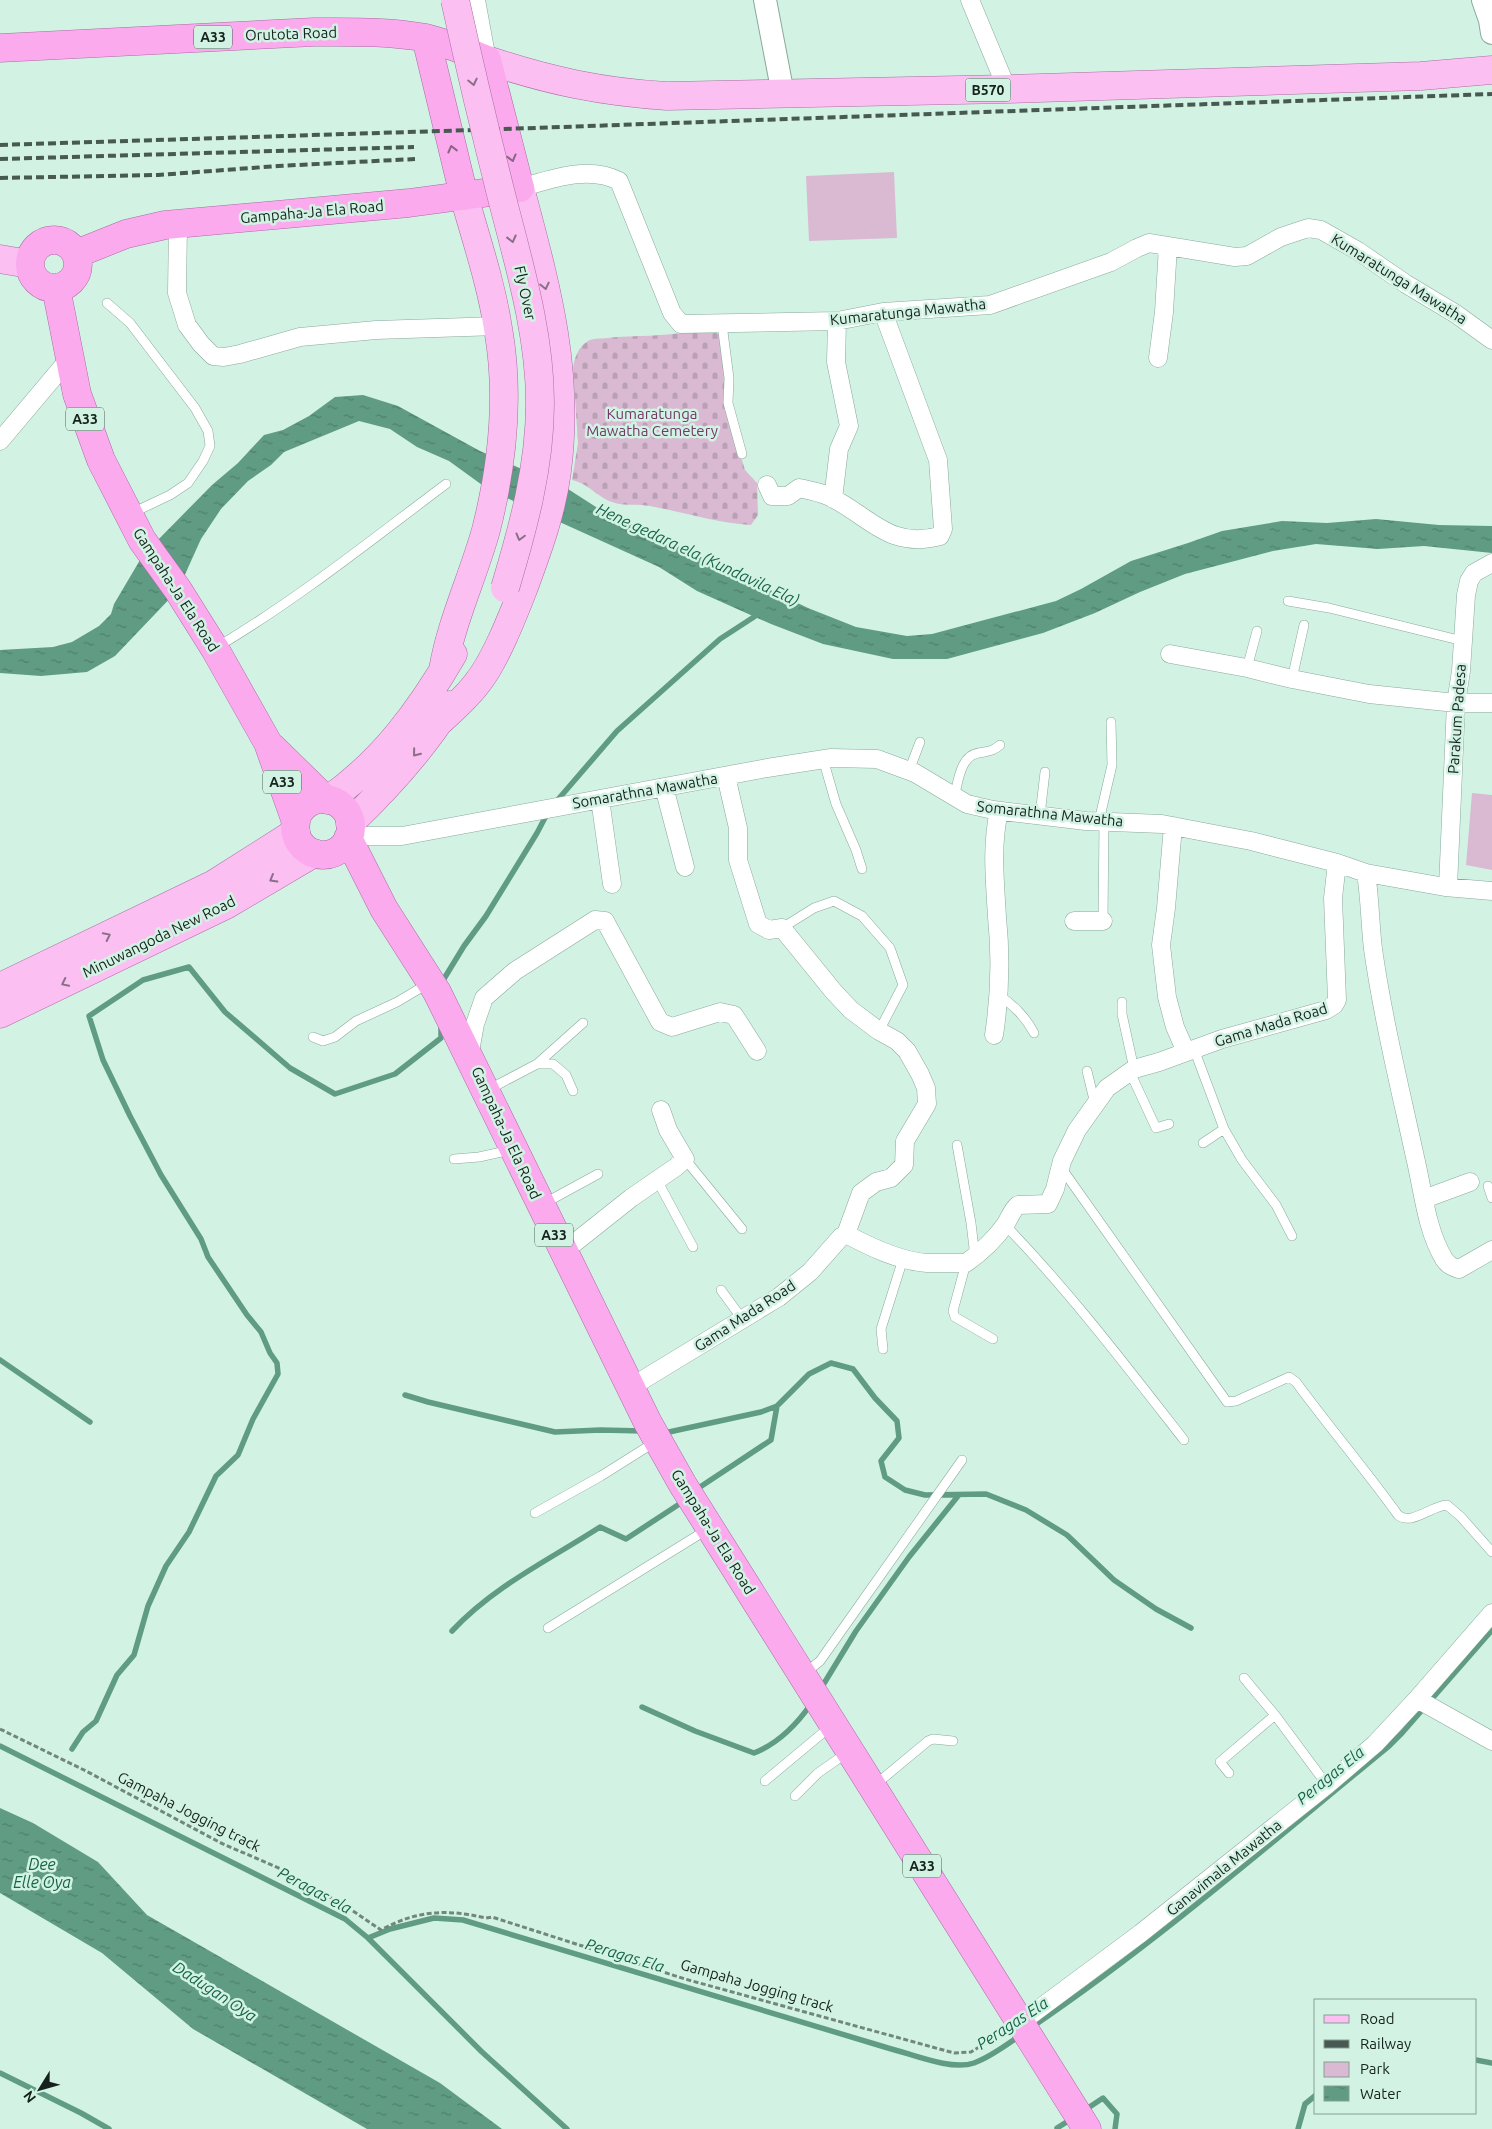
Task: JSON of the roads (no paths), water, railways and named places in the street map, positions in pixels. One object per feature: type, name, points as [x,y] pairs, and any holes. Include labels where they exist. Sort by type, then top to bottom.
[{"type":"highway","name":"Orutota Road","points":[[0,48],[314,32],[394,34],[426,38],[487,60]]},
{"type":"highway","points":[[426,38],[464,196]]},
{"type":"highway","points":[[487,60],[520,188]]},
{"type":"highway","name":"Gampaha-Ja Ela Road","points":[[76,254],[126,234],[178,224],[464,196],[520,188]]},
{"type":"highway","points":[[49,240],[65,242],[76,254],[78,266],[74,278],[65,286],[56,288],[43,286],[37,282],[32,277],[29,264],[31,254],[36,247],[49,240]]},
{"type":"highway","name":"Gampaha-Ja Ela Road","points":[[56,288],[76,394],[101,460],[142,540],[178,590],[268,743],[296,827]]},
{"type":"highway","name":"Gampaha-Ja Ela Road","points":[[268,743],[327,799]]},
{"type":"highway","points":[[327,799],[343,808],[349,832],[339,850],[320,854],[304,847],[296,827],[300,811],[305,806],[316,800],[327,799]]},
{"type":"highway","name":"Gampaha-Ja Ela Road","points":[[349,832],[384,909],[434,987],[467,1050],[540,1206],[652,1432],[1081,2120]]},
{"type":"highway","name":"Gampaha-Ja Ela Road","points":[[320,854],[384,909]]},
{"type":"main road","name":"Fly Over","points":[[435,0],[461,112],[506,286],[521,373],[523,406],[520,462],[506,523],[496,585]]},
{"type":"main road","name":"Fly Over","points":[[455,0],[479,107],[523,281],[538,368],[540,402],[535,464],[524,524],[496,585]]},
{"type":"main road","name":"B570","points":[[487,60],[544,78],[620,93],[667,96],[1007,90],[1421,76],[1492,70]]},
{"type":"main road","points":[[441,720],[462,701],[479,680],[495,652],[521,596],[545,529],[558,471],[562,396],[560,365],[554,324],[520,188]]},
{"type":"main road","points":[[443,670],[447,648],[477,561],[493,500],[501,449],[505,398],[498,326],[464,196]]},
{"type":"main road","points":[[0,259],[29,264]]},
{"type":"main road","points":[[327,799],[351,783],[387,748],[419,708],[472,619],[496,585]]},
{"type":"main road","points":[[349,832],[441,720],[476,657],[496,585]]},
{"type":"main road","name":"Minuwangoda New Road","points":[[0,987],[214,884],[296,827]]},
{"type":"main road","name":"Minuwangoda New Road","points":[[0,1014],[212,912],[320,854]]},
{"type":"street","points":[[476,0],[487,60]]},
{"type":"street","points":[[765,0],[783,94]]},
{"type":"street","points":[[970,0],[1007,90]]},
{"type":"street","points":[[1483,0],[1492,33]]},
{"type":"street","name":"Kumaratunga Mawatha","points":[[520,188],[570,174],[606,174],[619,181],[672,313],[681,324],[837,321],[882,312],[990,305],[1111,262],[1149,243],[1235,257],[1247,256],[1281,237],[1308,228],[1321,230],[1358,251],[1406,284],[1456,314],[1492,340]]},
{"type":"street","points":[[178,224],[177,293],[187,325],[213,356],[224,357],[240,354],[300,337],[376,330],[498,326]]},
{"type":"street","points":[[1158,358],[1164,312],[1168,246]]},
{"type":"street","points":[[767,485],[772,496],[788,496],[799,488],[827,495],[884,532],[899,538],[931,538],[940,536],[943,530],[938,460],[882,312]]},
{"type":"street","points":[[833,498],[838,449],[849,426],[836,362],[837,321]]},
{"type":"street","points":[[0,441],[69,359]]},
{"type":"street","name":"Parakum Padesa","points":[[1448,887],[1456,703],[1469,581],[1474,573],[1492,563]]},
{"type":"street","points":[[1170,654],[1369,694],[1456,703],[1492,703]]},
{"type":"street","name":"Somarathna Mawatha","points":[[349,832],[362,838],[402,836],[822,759],[877,759],[909,771],[967,804],[999,811],[1173,826],[1251,841],[1338,863],[1366,873],[1448,887],[1492,892]]},
{"type":"street","points":[[726,776],[738,828],[738,860],[758,924],[769,930],[782,928],[834,992],[879,1032],[898,1041],[907,1051],[926,1088],[927,1104],[905,1141],[904,1165],[892,1178],[876,1182],[861,1193],[846,1234],[878,1250],[903,1259],[926,1263],[970,1260]]},
{"type":"street","points":[[664,787],[684,867]]},
{"type":"street","points":[[600,799],[612,884]]},
{"type":"street","points":[[994,1035],[999,995],[998,918],[993,876],[999,811]]},
{"type":"street","points":[[1173,826],[1161,945],[1168,997],[1175,1027],[1190,1050]]},
{"type":"street","name":"Gama Mada Road","points":[[970,1260],[1005,1225],[1012,1210],[1018,1205],[1048,1204],[1051,1200],[1060,1166],[1077,1130],[1107,1088],[1132,1071],[1222,1039],[1326,1010],[1334,1005],[1337,1000],[1333,898],[1338,863]]},
{"type":"street","points":[[1366,873],[1376,967],[1424,1199],[1436,1241],[1450,1266],[1459,1269],[1492,1250]]},
{"type":"street","points":[[467,1050],[484,998],[515,971],[595,920],[605,921],[660,1022],[672,1027],[720,1012],[734,1015],[757,1051]]},
{"type":"street","points":[[1074,921],[1104,921]]},
{"type":"street","points":[[563,1252],[593,1227],[685,1159],[668,1130],[660,1110]]},
{"type":"street","points":[[1424,1199],[1470,1182]]},
{"type":"street","name":"Gama Mada Road","points":[[631,1388],[779,1297],[810,1272],[841,1237],[846,1234]]},
{"type":"street","name":"Ganavimala Mawatha","points":[[1025,2032],[1141,1934],[1327,1786],[1375,1744],[1492,1613]]},
{"type":"street","points":[[1417,1699],[1492,1741]]},
{"type":"lane","points":[[107,303],[130,323],[195,408],[208,431],[210,446],[203,461],[188,483],[170,495],[129,514]]},
{"type":"lane","points":[[722,324],[729,378],[728,403],[734,433],[742,454]]},
{"type":"lane","points":[[214,649],[332,572],[446,484]]},
{"type":"lane","points":[[1288,601],[1330,608],[1463,641]]},
{"type":"lane","points":[[1292,679],[1304,626]]},
{"type":"lane","points":[[1247,668],[1257,631]]},
{"type":"lane","points":[[1104,921],[1101,821],[1112,765],[1111,722]]},
{"type":"lane","points":[[909,771],[920,742]]},
{"type":"lane","points":[[954,798],[963,765],[968,756],[993,751],[1000,745]]},
{"type":"lane","points":[[822,759],[836,804],[862,869]]},
{"type":"lane","points":[[1040,816],[1045,772]]},
{"type":"lane","points":[[782,928],[814,908],[834,901],[862,916],[890,948],[903,985],[879,1032]]},
{"type":"lane","points":[[313,1037],[323,1041],[335,1037],[356,1021],[434,987]]},
{"type":"lane","points":[[999,995],[1026,1019],[1034,1033]]},
{"type":"lane","points":[[1122,1002],[1122,1014],[1132,1071],[1156,1128],[1169,1124]]},
{"type":"lane","points":[[487,1094],[499,1084],[537,1064],[583,1023]]},
{"type":"lane","points":[[1190,1050],[1224,1129],[1242,1160],[1276,1205],[1292,1236]]},
{"type":"lane","points":[[537,1064],[554,1064],[566,1075],[573,1091]]},
{"type":"lane","points":[[1087,1071],[1095,1104]]},
{"type":"lane","points":[[1203,1143],[1224,1129]]},
{"type":"lane","points":[[957,1145],[971,1223],[970,1260],[953,1311],[955,1317],[993,1339]]},
{"type":"lane","points":[[454,1159],[480,1157],[513,1150]]},
{"type":"lane","points":[[685,1159],[742,1230]]},
{"type":"lane","points":[[1060,1166],[1227,1402],[1236,1401],[1289,1377],[1296,1382],[1334,1434],[1401,1518],[1408,1519],[1438,1506],[1447,1505],[1461,1517],[1492,1552]]},
{"type":"lane","points":[[540,1206],[598,1174]]},
{"type":"lane","points":[[657,1180],[693,1247]]},
{"type":"lane","points":[[1488,1186],[1492,1198]]},
{"type":"lane","points":[[1005,1225],[1055,1279],[1184,1440]]},
{"type":"lane","points":[[883,1349],[881,1329],[903,1259]]},
{"type":"lane","points":[[721,1290],[743,1320]]},
{"type":"lane","points":[[534,1513],[601,1476],[652,1432]]},
{"type":"lane","points":[[765,1781],[817,1697],[820,1661],[962,1460]]},
{"type":"lane","points":[[548,1628],[697,1506]]},
{"type":"lane","points":[[1244,1678],[1275,1715],[1327,1786]]},
{"type":"lane","points":[[1229,1773],[1220,1762],[1275,1715]]},
{"type":"lane","points":[[873,1787],[928,1741],[933,1739],[953,1741]]},
{"type":"lane","points":[[795,1796],[818,1772],[850,1750]]},
{"type":"water","points":[[363,395],[398,406],[480,451],[568,489],[596,507],[808,608],[856,627],[907,636],[932,634],[1056,601],[1131,561],[1222,531],[1282,521],[1327,523],[1376,519],[1439,525],[1492,526],[1492,553],[1424,546],[1378,549],[1316,544],[1273,551],[1185,574],[1043,633],[947,659],[893,659],[823,644],[771,624],[697,591],[659,567],[489,490],[449,461],[417,447],[390,429],[359,421],[284,452],[271,465],[248,481],[221,509],[201,539],[178,590],[115,656],[87,672],[41,676],[0,673],[0,650],[53,647],[72,642],[99,626],[111,614],[114,604],[140,560],[212,485],[238,463],[264,435],[283,430],[309,416],[335,397]]},
{"type":"water","name":"Dee Elle Oya","points":[[0,1808],[33,1823],[98,1862],[147,1915],[440,2083],[502,2129],[367,2129],[193,2029],[102,1953],[0,1893]]},
{"type":"waterway","points":[[555,803],[617,731],[720,639],[760,613]]},
{"type":"waterway","points":[[442,982],[464,946],[486,916],[548,812]]},
{"type":"waterway","points":[[72,1749],[83,1732],[96,1721],[117,1675],[134,1655],[148,1606],[166,1566],[189,1532],[216,1476],[238,1455],[253,1419],[278,1374],[277,1363],[270,1353],[261,1332],[247,1315],[208,1257],[201,1239],[161,1175],[103,1060],[89,1016],[143,980],[189,967],[225,1012],[290,1068],[335,1094],[395,1074],[441,1038],[441,1024]]},
{"type":"waterway","points":[[0,1360],[90,1422]]},
{"type":"waterway","points":[[661,1432],[669,1432],[761,1412],[777,1406],[809,1374],[831,1363],[853,1369],[875,1398],[897,1421],[899,1438],[881,1461],[885,1477],[905,1490],[925,1495],[986,1494],[1026,1510],[1067,1535],[1114,1580],[1156,1609],[1191,1628]]},
{"type":"waterway","points":[[405,1395],[555,1432],[644,1431]]},
{"type":"waterway","points":[[694,1491],[771,1440],[777,1406]]},
{"type":"waterway","points":[[820,1690],[856,1631],[909,1557],[958,1496]]},
{"type":"waterway","points":[[452,1631],[468,1615],[504,1587],[600,1527],[626,1539],[684,1501]]},
{"type":"waterway","name":"Peragas Ela","points":[[1032,2027],[1169,1926],[1389,1746],[1492,1630]]},
{"type":"waterway","points":[[642,1707],[695,1731],[754,1753],[786,1733],[811,1704]]},
{"type":"waterway","name":"Peragas ela","points":[[0,1746],[345,1919],[368,1938],[482,2052],[567,2129]]},
{"type":"waterway","name":"Peragas Ela","points":[[368,1938],[390,1929],[434,1918],[463,1920],[920,2057],[954,2065],[974,2063],[1021,2035]]},
{"type":"waterway","points":[[1477,2060],[1492,2063]]},
{"type":"waterway","points":[[0,2073],[109,2129]]},
{"type":"waterway","points":[[1298,2129],[1305,2104],[1314,2097]]},
{"type":"waterway","points":[[1085,2110],[1103,2098],[1117,2114],[1115,2129]]},
{"type":"waterway","points":[[1057,2128],[1073,2118]]},
{"type":"railway","points":[[0,145],[1492,94]]},
{"type":"railway","points":[[0,159],[414,147]]},
{"type":"railway","points":[[0,178],[158,175],[278,166],[415,159]]},
{"type":"park label","name":"Kumaratunga Mawatha Cemetery","points":[[652,422]]},
{"type":"water label","name":"Hene gedara ela (Kundavila Ela)","points":[[698,554]]},
{"type":"water label","name":"Dadugan Oya","points":[[215,1991]]}]
